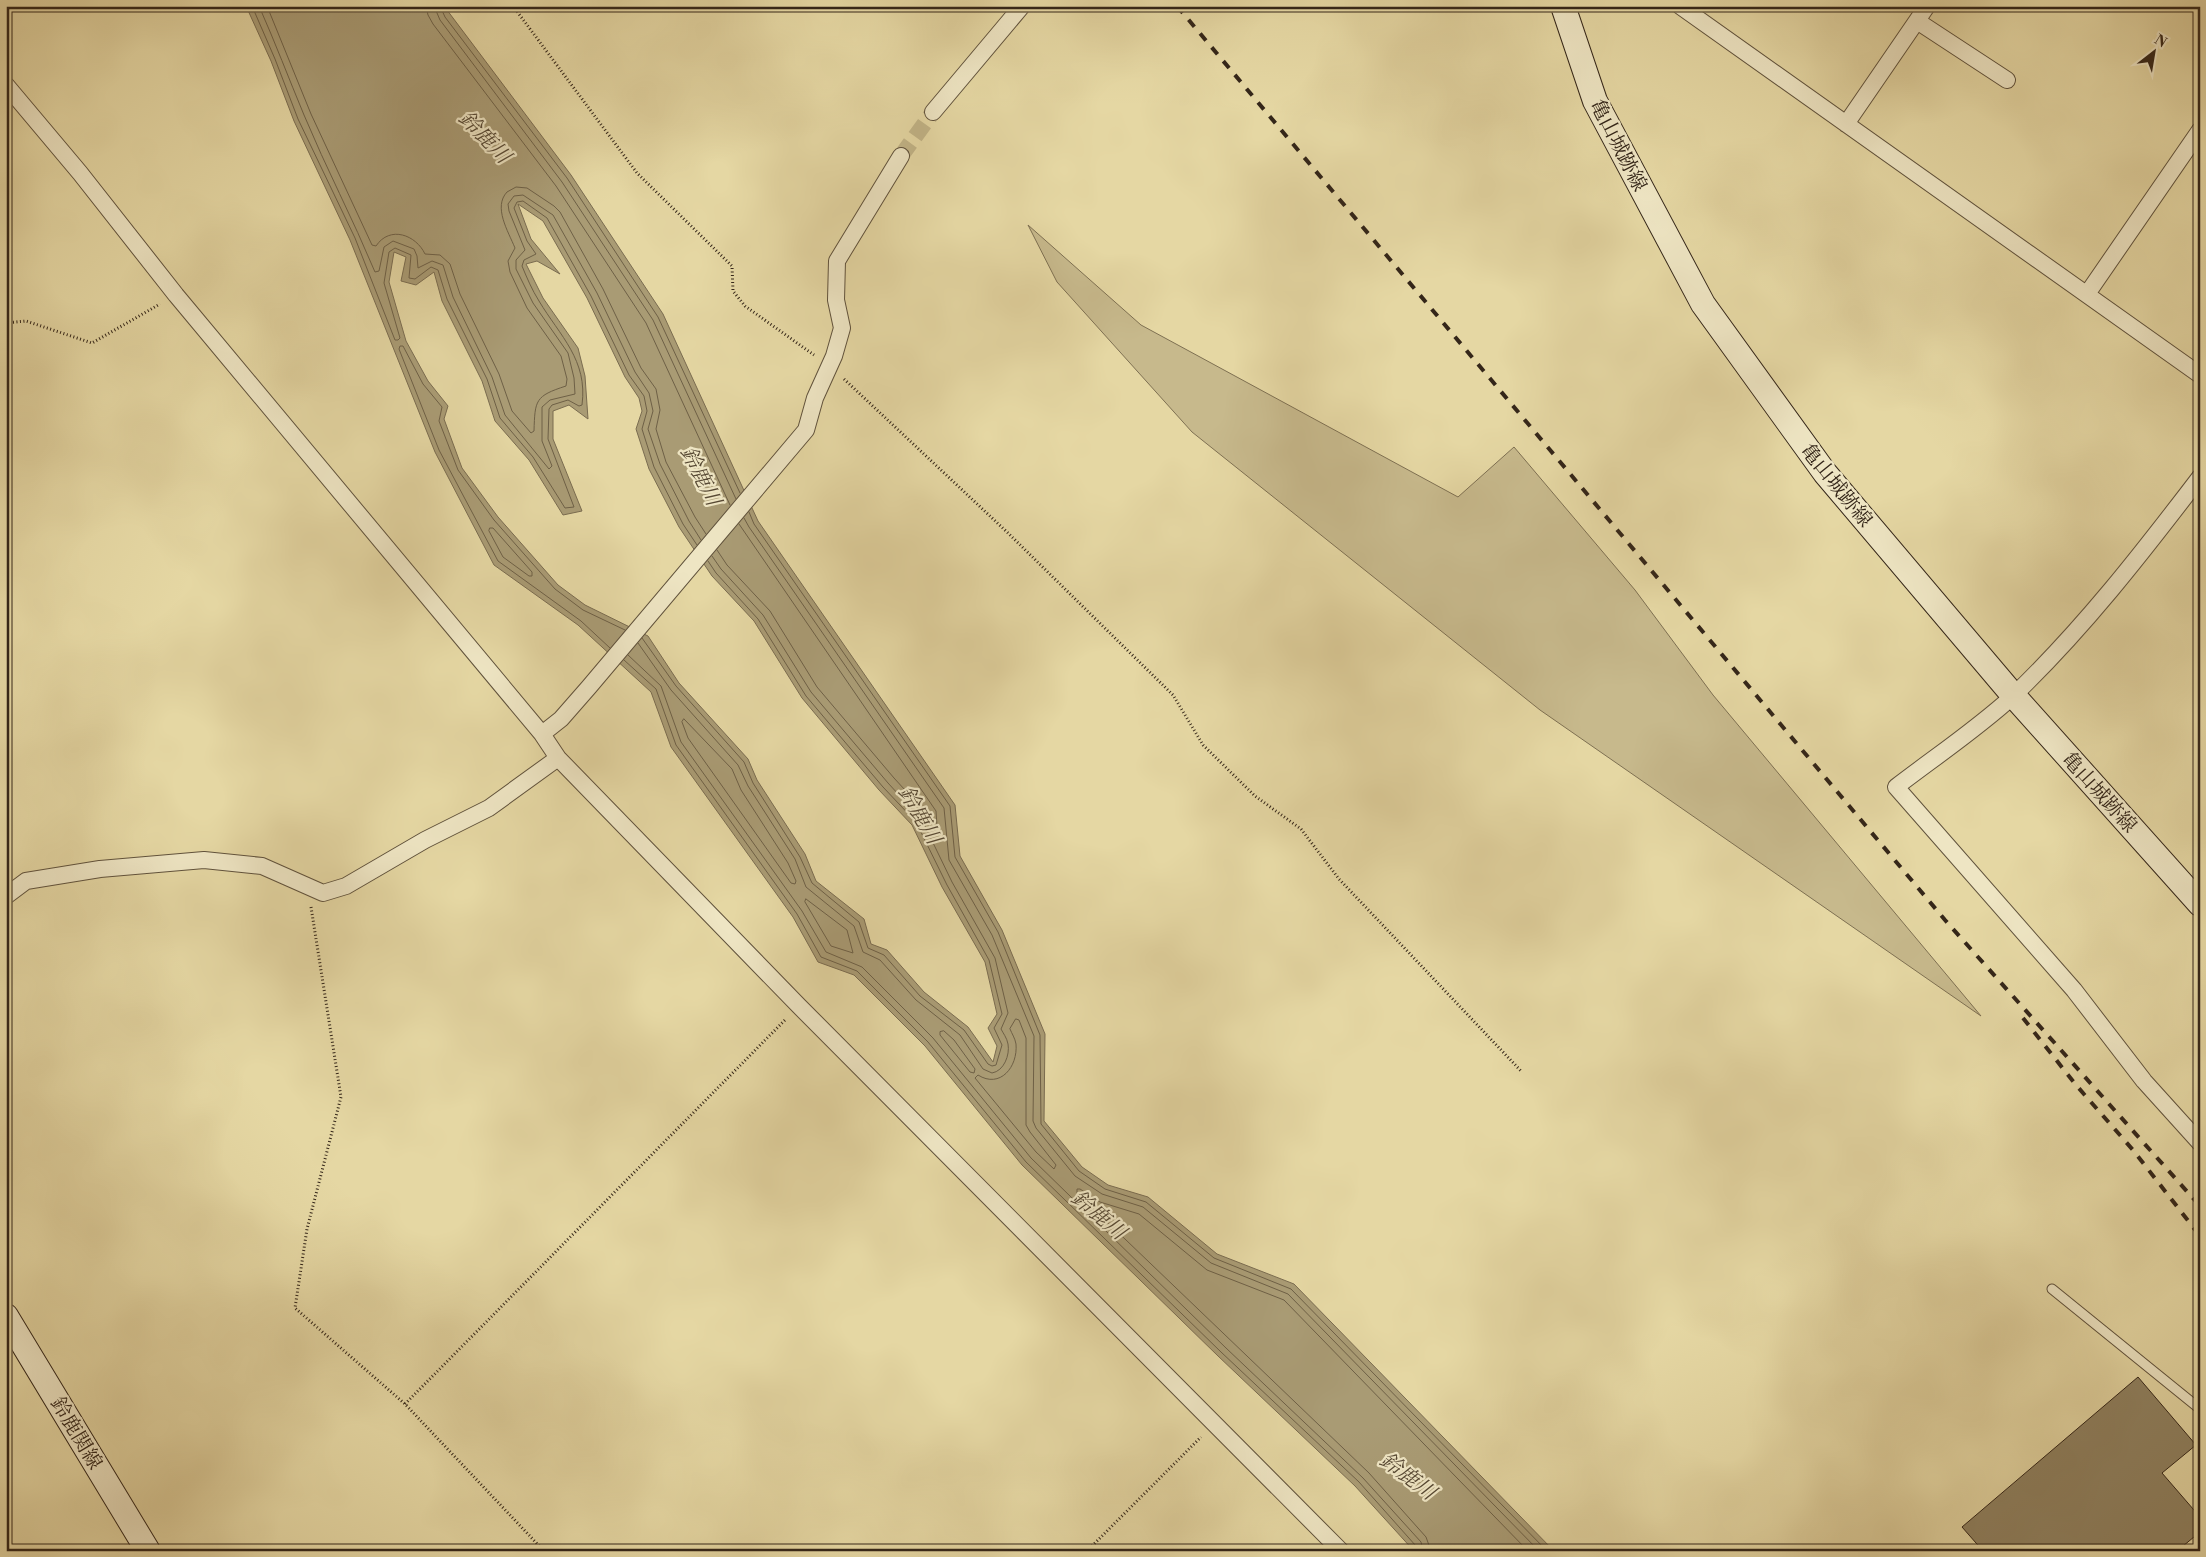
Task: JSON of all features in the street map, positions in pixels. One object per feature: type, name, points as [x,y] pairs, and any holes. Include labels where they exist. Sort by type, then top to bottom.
[{"type":"main road","name":"亀山城跡線","points":[[1563,6],[1595,101],[1702,304],[1825,473],[2013,695],[2200,904]]},
{"type":"main road","name":"鈴鹿関線","points":[[6,1316],[148,1551]]},
{"type":"street","points":[[933,112],[1022,6]]},
{"type":"street","points":[[1680,6],[2200,375]]},
{"type":"street","points":[[1846,124],[1927,6]]},
{"type":"street","points":[[1917,21],[2007,80]]},
{"type":"street","points":[[6,85],[80,173],[176,295],[542,734],[558,758],[799,1006],[1216,1423],[1341,1551]]},
{"type":"street","points":[[2088,294],[2200,130]]},
{"type":"street","points":[[542,734],[561,719],[806,430],[814,398],[830,366],[842,328],[836,300],[837,261],[901,156]]},
{"type":"street","points":[[2200,477],[2129,570],[2013,695],[1990,716],[1896,787],[2074,990],[2144,1082],[2200,1143]]},
{"type":"street","points":[[6,896],[26,881],[100,868],[204,860],[262,866],[323,893],[346,886],[425,840],[489,808],[558,758]]},
{"type":"lane","points":[[2052,1289],[2200,1409]]},
{"type":"path","points":[[513,6],[638,173],[732,266],[733,291],[745,306],[830,366],[1007,532],[1173,695],[1203,745],[1255,796],[1301,829],[1339,879],[1521,1071]]},
{"type":"path","points":[[6,323],[26,321],[92,343],[176,295]]},
{"type":"path","points":[[308,888],[341,1098],[307,1229],[296,1308],[405,1404],[544,1551]]},
{"type":"path","points":[[405,1404],[799,1006]]},
{"type":"path","points":[[1087,1551],[1216,1423]]},
{"type":"shaded area","points":[[1028,225],[1141,325],[1458,497],[1514,447],[1635,590],[1713,695],[1981,1016],[1540,710],[1192,432],[1057,282]]},
{"type":"water","name":"鈴鹿川","points":[[246,6],[444,6],[571,175],[663,314],[758,521],[955,805],[960,856],[1002,930],[1045,1034],[1044,1121],[1082,1167],[1108,1185],[1148,1197],[1217,1254],[1294,1284],[1554,1551],[1414,1551],[1355,1486],[1022,1165],[925,1046],[854,975],[818,962],[793,917],[671,747],[651,692],[578,625],[494,565],[435,452],[350,240],[294,121],[271,61]],"holes":[[[518,204],[543,221],[587,298],[625,377],[639,398],[642,411],[636,429],[649,469],[679,527],[712,576],[754,621],[802,698],[879,790],[912,825],[942,887],[985,962],[997,1014],[988,1028],[997,1046],[993,1062],[968,1027],[924,992],[887,950],[871,944],[864,919],[816,881],[805,854],[757,780],[748,759],[679,683],[648,636],[585,605],[558,585],[498,517],[462,468],[444,419],[448,406],[428,381],[406,341],[389,282],[394,252],[406,257],[401,281],[416,285],[434,272],[442,301],[482,381],[495,421],[529,460],[563,515],[582,511],[553,439],[553,411],[569,405],[588,419],[585,376],[578,348],[543,298],[526,264],[537,261],[560,274],[531,239]]]},
{"type":"building","points":[[2138,1377],[2196,1445],[2162,1473],[2200,1517],[2200,1532],[2177,1551],[1983,1551],[1962,1527]]},
{"type":"tunnel","points":[[901,156],[933,112]]},
{"type":"railway","points":[[1177,6],[1945,920],[2200,1206]]},
{"type":"railway","points":[[2023,1018],[2076,1085],[2133,1150],[2200,1236]]}]
